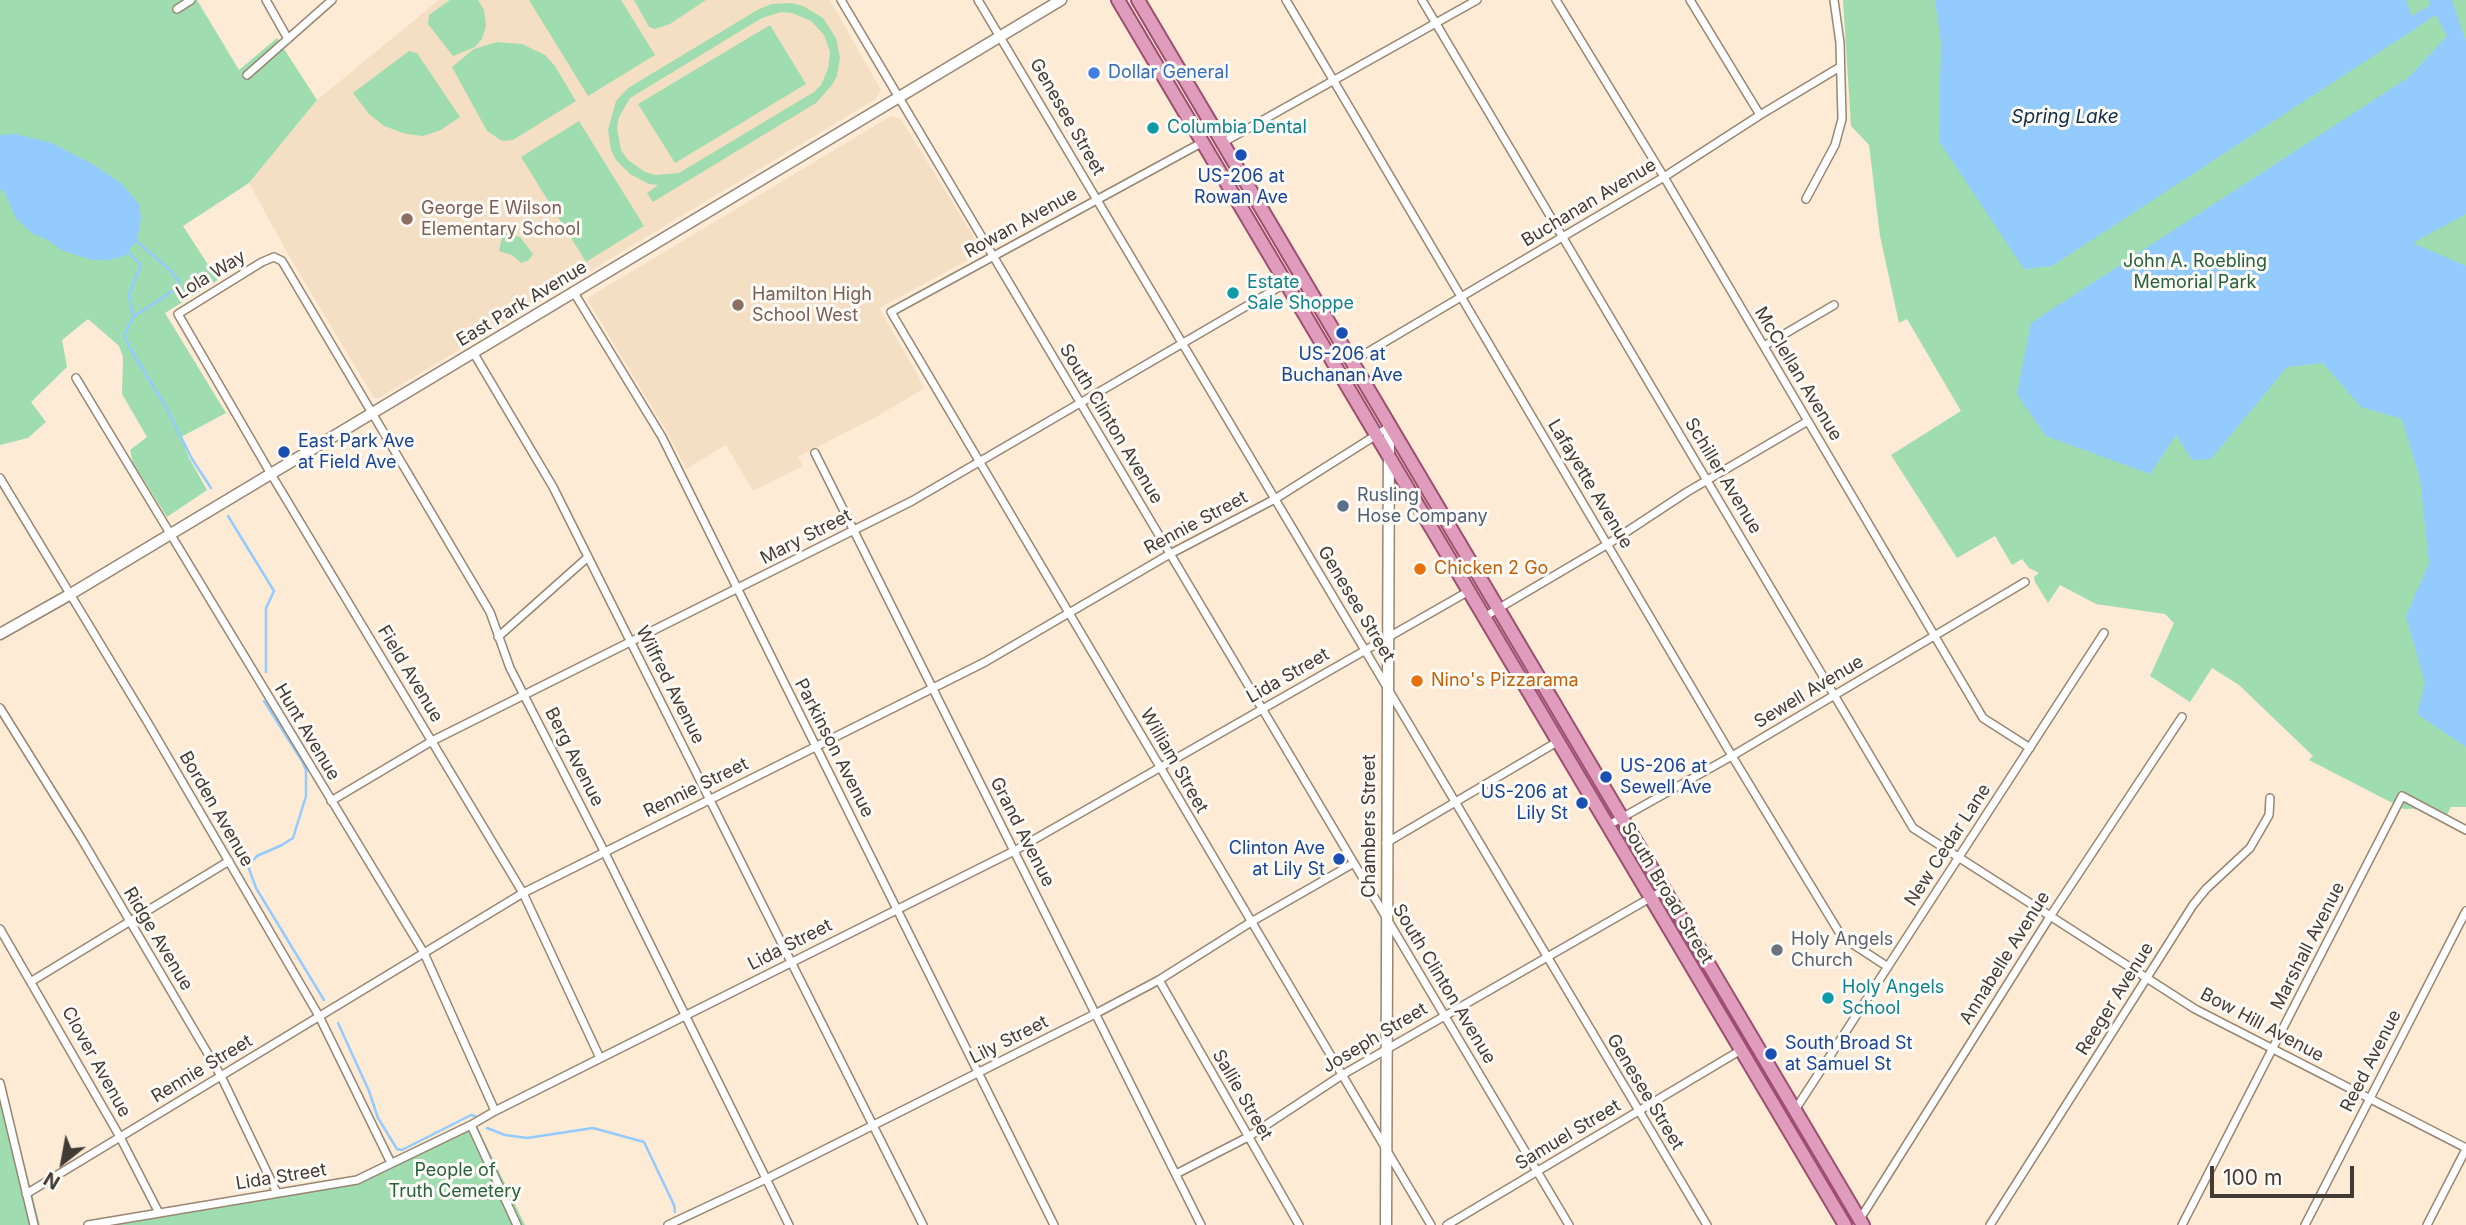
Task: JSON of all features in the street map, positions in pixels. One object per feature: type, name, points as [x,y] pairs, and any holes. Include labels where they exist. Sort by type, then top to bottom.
[{"type":"main road","name":"South Broad Street","points":[[1118,0],[1845,1225]]},
{"type":"main road","name":"South Broad Street","points":[[1138,0],[1861,1222]]},
{"type":"street","points":[[177,9],[191,0]]},
{"type":"street","points":[[266,0],[288,39]]},
{"type":"street","points":[[247,75],[332,0]]},
{"type":"street","name":"South Clinton Avenue","points":[[841,0],[1569,1225]]},
{"type":"street","name":"Genesee Street","points":[[978,0],[1707,1225]]},
{"type":"street","name":"East Park Avenue","points":[[0,634],[1061,0]]},
{"type":"street","name":"Lafayette Avenue","points":[[1286,0],[1732,756],[1842,937],[1888,967]]},
{"type":"street","name":"Schiller Avenue","points":[[1422,0],[1913,828],[2051,915]]},
{"type":"street","points":[[1222,142],[1477,0]]},
{"type":"street","name":"McClellan Avenue","points":[[1556,0],[1664,177],[1983,718],[2030,748]]},
{"type":"street","points":[[1690,0],[1760,115]]},
{"type":"street","points":[[1806,199],[1835,145],[1842,112],[1840,43],[1834,0]]},
{"type":"street","name":"Buchanan Avenue","points":[[1351,363],[1664,177],[1840,67]]},
{"type":"street","name":"Rowan Avenue","points":[[891,312],[1203,142]]},
{"type":"street","name":"Lola Way","points":[[178,314],[274,257],[282,261],[314,314]]},
{"type":"street","name":"Mary Street","points":[[331,801],[432,741],[912,501],[1286,283]]},
{"type":"street","name":"Parkinson Avenue","points":[[573,292],[662,437],[1054,1225]]},
{"type":"street","points":[[1764,346],[1834,305]]},
{"type":"street","name":"William Street","points":[[891,312],[1431,1225]]},
{"type":"street","name":"Field Avenue","points":[[178,314],[523,893],[600,1058]]},
{"type":"street","name":"Berg Avenue","points":[[314,314],[490,612],[510,668],[789,1225]]},
{"type":"street","name":"Wilfred Avenue","points":[[473,352],[553,487],[923,1225]]},
{"type":"street","name":"Hunt Avenue","points":[[76,378],[424,953],[495,1111]]},
{"type":"street","points":[[1362,410],[1375,402]]},
{"type":"street","points":[[1484,617],[1808,421]]},
{"type":"street","name":"Rennie Street","points":[[26,1194],[523,893],[985,662],[1170,554],[1275,499],[1389,427]]},
{"type":"street","name":"Chambers Street","points":[[1386,1225],[1385,917],[1389,427]]},
{"type":"street","name":"Grand Avenue","points":[[815,453],[1201,1225]]},
{"type":"street","name":"Borden Avenue","points":[[0,478],[148,723],[319,1016],[391,1163]]},
{"type":"street","points":[[498,637],[588,557]]},
{"type":"street","name":"Sewell Avenue","points":[[1607,826],[1732,756],[2025,582]]},
{"type":"street","name":"Lida Street","points":[[88,1225],[357,1180],[1014,851],[1469,591]]},
{"type":"street","name":"New Cedar Lane","points":[[1795,1110],[2104,633]]},
{"type":"street","name":"Ridge Avenue","points":[[0,708],[221,1076],[277,1194]]},
{"type":"street","name":"Annabelle Avenue","points":[[1861,1222],[2051,915],[2182,717]]},
{"type":"street","points":[[1386,843],[1557,742]]},
{"type":"street","name":"Marshall Avenue","points":[[2182,1225],[2402,796],[2466,830]]},
{"type":"street","name":"Reeger Avenue","points":[[1990,1225],[2193,905],[2206,889],[2250,848],[2269,815],[2270,798]]},
{"type":"street","points":[[32,981],[229,861]]},
{"type":"street","name":"Lily Street","points":[[668,1225],[873,1126],[1159,981],[1251,922],[1354,863]]},
{"type":"street","name":"Joseph Street","points":[[1176,1174],[1248,1137],[1342,1075],[1664,890]]},
{"type":"street","name":"Reed Avenue","points":[[2305,1225],[2466,911]]},
{"type":"street","name":"Bow Hill Avenue","points":[[2051,915],[2195,1009],[2466,1149]]},
{"type":"street","name":"Clover Avenue","points":[[0,929],[120,1137],[159,1213]]},
{"type":"street","name":"Sallie Street","points":[[1159,981],[1299,1225]]},
{"type":"street","name":"Samuel Street","points":[[1447,1225],[1741,1050]]},
{"type":"street","points":[[0,1083],[34,1225]]},
{"type":"street","points":[[471,1125],[517,1225]]},
{"type":"street","points":[[2427,1225],[2466,1149]]},
{"type":"shaded area","points":[[439,0],[830,0],[881,90],[876,99],[379,398],[374,398],[249,183],[317,100]]},
{"type":"shaded area","name":"Hamilton High School West","points":[[891,116],[901,119],[978,244],[976,256],[879,308],[925,388],[798,457],[803,466],[753,491],[726,445],[686,469],[670,437],[588,301],[589,297]]},
{"type":"green space","points":[[0,0],[197,0],[239,70],[277,38],[317,100],[249,183],[183,226],[218,280],[165,313],[226,413],[181,437],[207,490],[167,517],[133,463],[130,450],[147,437],[122,394],[123,357],[119,346],[88,319],[62,340],[67,367],[31,402],[46,422],[28,438],[0,445]]},
{"type":"green space","points":[[450,0],[478,0],[484,10],[486,26],[482,39],[475,47],[453,56],[428,24],[429,15]]},
{"type":"green space","points":[[529,0],[621,0],[655,55],[588,96]]},
{"type":"green space","points":[[634,0],[706,0],[670,24],[655,29],[649,27]]},
{"type":"green space","name":"John A. Roebling Memorial Park","points":[[1843,0],[2466,0],[2466,807],[2451,807],[2447,815],[2435,808],[2404,809],[2309,760],[2313,756],[2239,685],[2212,668],[2190,702],[2150,676],[2174,623],[2165,614],[2096,604],[2060,585],[2048,603],[2035,582],[2034,577],[2039,573],[2029,568],[2022,559],[2012,565],[1995,536],[1957,558],[1891,455],[1961,411],[1907,319],[1899,323],[1880,236],[1869,145],[1851,126]]},
{"type":"green space","points":[[791,3],[803,6],[823,18],[836,38],[840,57],[837,76],[832,85],[816,103],[653,202],[647,193],[658,185],[649,184],[630,174],[616,160],[611,150],[608,130],[616,101],[628,88],[759,9],[772,4]],"holes":[[[781,12],[792,13],[811,21],[824,35],[830,52],[828,69],[821,85],[814,92],[679,173],[656,175],[645,172],[628,160],[621,150],[617,128],[619,117],[630,98],[762,18]]]},
{"type":"green space","points":[[770,25],[806,84],[675,163],[638,104]]},
{"type":"green space","points":[[497,42],[522,44],[545,55],[555,66],[576,101],[513,140],[502,141],[487,131],[452,67],[474,49]]},
{"type":"green space","points":[[409,51],[417,53],[460,117],[441,130],[423,136],[406,134],[384,126],[369,114],[353,93]]},
{"type":"green space","points":[[579,121],[644,226],[586,262],[521,157]]},
{"type":"green space","points":[[503,232],[520,237],[533,254],[529,260],[521,263],[512,255],[499,251]]},
{"type":"green space","points":[[7,1096],[40,1225],[0,1225],[0,1097]]},
{"type":"green space","name":"People of Truth Cemetery","points":[[475,1122],[525,1225],[86,1225],[350,1183]]},
{"type":"water","name":"Spring Lake","points":[[1935,0],[2406,0],[2412,16],[2430,5],[2430,0],[2452,0],[2466,42],[2466,214],[2413,243],[2466,266],[2466,747],[2417,714],[2425,683],[2406,616],[2429,563],[2420,479],[2402,419],[2361,407],[2323,363],[2287,367],[2211,459],[2192,460],[2176,435],[2150,474],[2046,436],[2017,394],[2031,323],[2409,77],[2447,36],[2436,15],[2052,266],[2024,269],[1939,141],[1941,42]]},
{"type":"water","points":[[16,134],[52,143],[121,183],[139,204],[141,218],[137,240],[125,256],[92,260],[61,250],[48,240],[33,234],[16,218],[0,189],[0,135]]},
{"type":"waterway","points":[[134,239],[170,270],[178,280],[179,287],[133,317],[124,335],[166,407],[192,459],[211,488]]},
{"type":"waterway","points":[[127,251],[141,265],[129,294],[133,317]]},
{"type":"waterway","points":[[228,516],[274,591],[266,608],[266,672]]},
{"type":"waterway","points":[[264,701],[306,770],[306,796],[293,838],[257,856],[248,866],[256,888],[324,1000]]},
{"type":"waterway","points":[[338,1023],[369,1091],[378,1118],[397,1149],[402,1150],[471,1115],[475,1116]]},
{"type":"waterway","points":[[487,1128],[505,1135],[527,1138],[593,1128],[644,1142],[675,1212]]},
{"type":"place","name":"Dollar General","points":[[1094,73]]},
{"type":"place","name":"Columbia Dental","points":[[1153,128]]},
{"type":"place","name":"US-206 at Rowan Ave","points":[[1241,155]]},
{"type":"place","name":"George E Wilson Elementary School","points":[[407,219]]},
{"type":"place","name":"Estate Sale Shoppe","points":[[1233,293]]},
{"type":"place","name":"Hamilton High School West","points":[[738,305]]},
{"type":"place","name":"US-206 at Buchanan Ave","points":[[1342,333]]},
{"type":"place","name":"East Park Ave at Field Ave","points":[[284,452]]},
{"type":"place","name":"Rusling Hose Company","points":[[1343,506]]},
{"type":"place","name":"Chicken 2 Go","points":[[1420,569]]},
{"type":"place","name":"Nino's Pizzarama","points":[[1417,681]]},
{"type":"place","name":"US-206 at Sewell Ave","points":[[1606,777]]},
{"type":"place","name":"US-206 at Lily St","points":[[1582,803]]},
{"type":"place","name":"Clinton Ave at Lily St","points":[[1339,859]]},
{"type":"place","name":"Holy Angels Church","points":[[1777,950]]},
{"type":"place","name":"Holy Angels School","points":[[1828,998]]},
{"type":"place","name":"South Broad St at Samuel St","points":[[1771,1054]]}]
